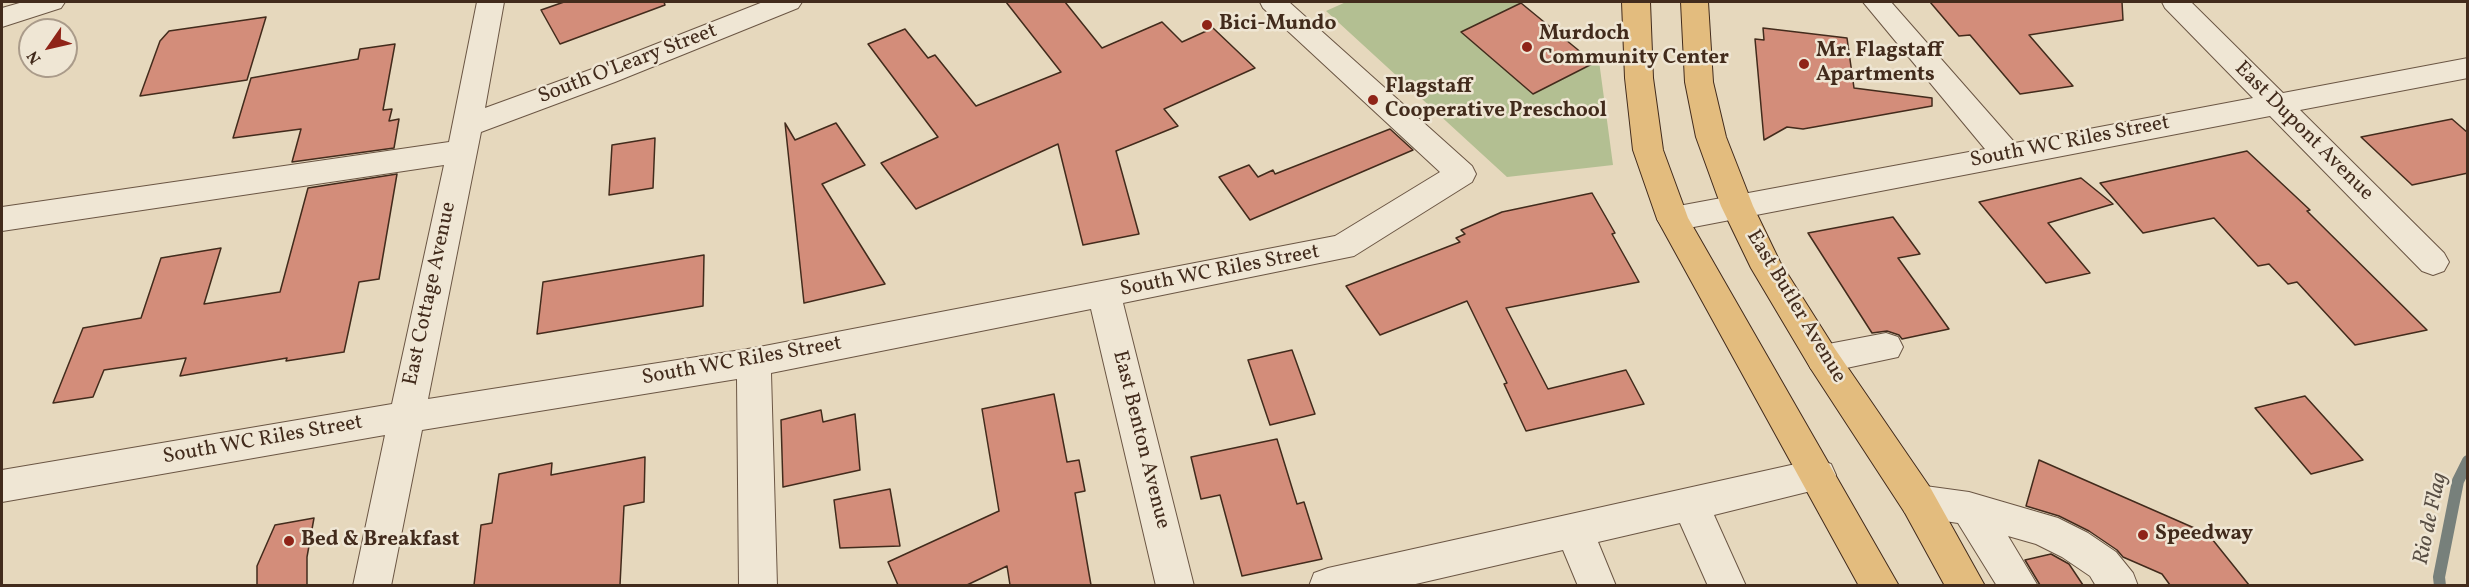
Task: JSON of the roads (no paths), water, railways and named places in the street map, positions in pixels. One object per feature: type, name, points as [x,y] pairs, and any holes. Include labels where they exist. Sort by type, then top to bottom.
[{"type":"main road","points":[[1636,2],[1640,78],[1648,150],[1673,219],[1880,585]]},
{"type":"main road","name":"East Butler Avenue","points":[[1694,2],[1699,82],[1711,137],[1737,206],[1767,268],[1823,359],[1918,501],[1966,585]]},
{"type":"street","points":[[2,18],[51,2]]},
{"type":"street","name":"East Cottage Avenue","points":[[372,585],[490,2]]},
{"type":"street","name":"South O'Leary Street","points":[[2,219],[464,139],[604,75],[788,2]]},
{"type":"street","name":"South WC Riles Street","points":[[2,486],[754,362],[1343,247],[1461,174],[1273,2]]},
{"type":"street","points":[[1876,2],[2008,155]]},
{"type":"street","name":"East Dupont Avenue","points":[[2175,2],[2433,262]]},
{"type":"street","name":"South WC Riles Street","points":[[1673,219],[2468,68]]},
{"type":"street","name":"East Benton Avenue","points":[[1104,295],[1176,585]]},
{"type":"street","points":[[1823,359],[1886,347]]},
{"type":"street","points":[[754,362],[758,585]]},
{"type":"street","points":[[1328,585],[1388,579],[1574,530],[1818,475]]},
{"type":"street","points":[[1918,501],[1969,508],[2028,524],[2075,545],[2103,564],[2119,585]]},
{"type":"street","points":[[1690,504],[1727,585]]},
{"type":"street","points":[[1969,508],[2019,585]]},
{"type":"street","points":[[1574,530],[1597,585]]},
{"type":"waterway","name":"Rio de Flag","points":[[2440,586],[2439,577],[2458,481],[2468,461]]},
{"type":"place","name":"Bici-Mundo","points":[[1207,25]]},
{"type":"place","name":"Murdoch Community Center","points":[[1527,47]]},
{"type":"place","name":"Mr. Flagstaff Apartments","points":[[1804,64]]},
{"type":"place","name":"Flagstaff Cooperative Preschool","points":[[1373,100]]},
{"type":"place","name":"Speedway","points":[[2143,535]]},
{"type":"place","name":"Bed & Breakfast","points":[[289,541]]}]
